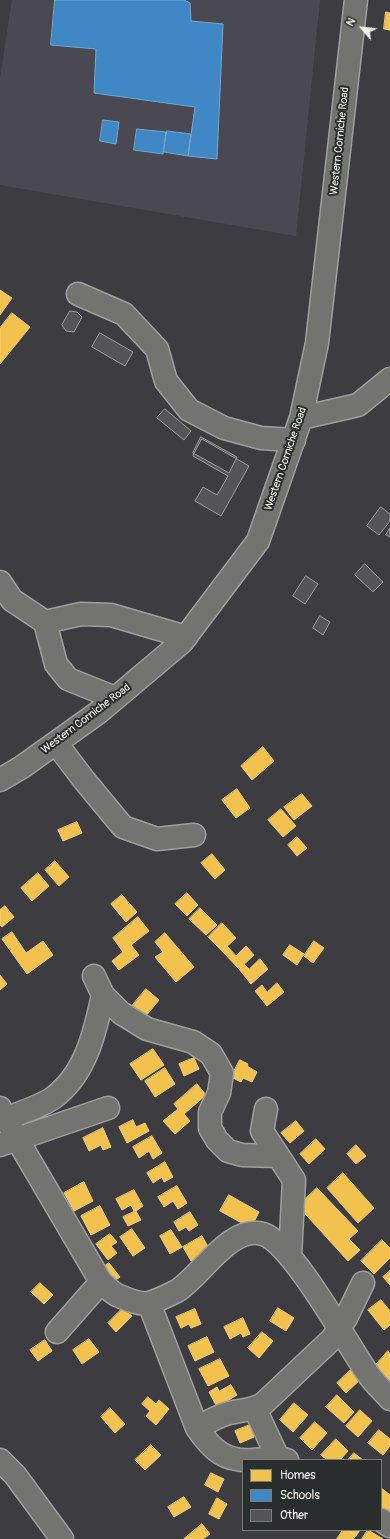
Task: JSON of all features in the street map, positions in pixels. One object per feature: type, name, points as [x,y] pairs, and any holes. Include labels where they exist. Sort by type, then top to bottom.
[{"type":"street","name":"Western Corniche Road","points":[[0,780],[22,767],[99,712],[182,642],[258,541],[301,418],[317,343],[356,0]]},
{"type":"street","points":[[78,294],[124,314],[157,350],[166,382],[189,410],[224,428],[261,438],[294,440]]},
{"type":"street","points":[[301,418],[358,406],[390,380]]},
{"type":"street","points":[[0,582],[12,600],[45,622],[56,664],[68,679],[115,698]]},
{"type":"street","points":[[45,622],[81,614],[112,615],[186,637]]},
{"type":"street","points":[[56,743],[122,827],[157,839],[194,835]]},
{"type":"street","points":[[278,1156],[242,1156],[228,1151],[217,1140],[210,1128],[210,1112],[219,1093],[222,1073],[211,1054],[193,1042],[147,1028],[121,1013],[98,986],[97,1021],[88,1051],[69,1085],[52,1099],[3,1114],[8,1142],[101,1282],[116,1295],[136,1302],[149,1303],[178,1290],[230,1242],[246,1234],[262,1234],[275,1241],[290,1256],[367,1373],[390,1398]]},
{"type":"street","points":[[8,1142],[108,1108]]},
{"type":"street","points":[[266,1109],[262,1131],[294,1180],[290,1256]]},
{"type":"street","points":[[57,1332],[101,1282]]},
{"type":"street","points":[[197,1428],[226,1414],[255,1409],[270,1398],[332,1339],[339,1329],[363,1282]]},
{"type":"street","points":[[149,1303],[197,1428],[207,1443],[221,1455],[242,1459]]},
{"type":"street","points":[[255,1409],[283,1459]]},
{"type":"street","points":[[0,1460],[15,1475],[62,1539]]},
{"type":"shaded area","points":[[12,0],[320,0],[296,236],[0,185],[0,78]]},
{"type":"building: Homes","points":[[386,12],[390,13],[390,30],[384,29]]},
{"type":"building: Homes","points":[[0,290],[12,298],[0,315]]},
{"type":"building: Homes","points":[[12,313],[30,327],[0,364],[0,328]]},
{"type":"building: Homes","points":[[263,747],[274,761],[252,780],[241,766]]},
{"type":"building: Homes","points":[[237,789],[250,808],[236,818],[222,800]]},
{"type":"building: Homes","points":[[302,794],[312,806],[294,820],[284,807]]},
{"type":"building: Homes","points":[[281,809],[296,826],[283,837],[268,820]]},
{"type":"building: Homes","points":[[77,822],[82,833],[63,841],[58,830]]},
{"type":"building: Homes","points":[[297,837],[307,848],[297,856],[288,845]]},
{"type":"building: Homes","points":[[212,854],[225,870],[215,879],[201,863]]},
{"type":"building: Homes","points":[[55,861],[69,877],[59,886],[45,870]]},
{"type":"building: Homes","points":[[38,873],[49,886],[32,901],[21,888]]},
{"type":"building: Homes","points":[[187,893],[198,905],[187,916],[175,904]]},
{"type":"building: Homes","points":[[122,895],[137,912],[126,922],[111,904]]},
{"type":"building: Homes","points":[[5,906],[14,917],[2,927],[0,925],[0,910]]},
{"type":"building: Homes","points":[[200,908],[217,925],[206,935],[189,919]]},
{"type":"building: Homes","points":[[138,917],[149,931],[131,945],[139,955],[119,970],[112,961],[123,952],[113,938]]},
{"type":"building: Homes","points":[[222,923],[236,938],[222,951],[208,937]]},
{"type":"building: Homes","points":[[12,932],[26,953],[43,941],[53,955],[27,974],[2,939]]},
{"type":"building: Homes","points":[[165,933],[194,967],[176,982],[155,957],[163,952],[155,942]]},
{"type":"building: Homes","points":[[314,941],[324,948],[313,963],[304,956]]},
{"type":"building: Homes","points":[[290,945],[304,954],[297,965],[283,955]]},
{"type":"building: Homes","points":[[227,946],[236,956],[246,946],[254,955],[239,969],[222,951]]},
{"type":"building: Homes","points":[[260,959],[268,969],[251,984],[239,969],[244,964],[249,969]]},
{"type":"building: Homes","points":[[0,975],[7,984],[0,990]]},
{"type":"building: Homes","points":[[277,983],[284,992],[267,1006],[255,991],[262,985],[267,992]]},
{"type":"building: Homes","points":[[146,989],[159,1000],[145,1017],[132,1006]]},
{"type":"building: Homes","points":[[153,1049],[164,1065],[141,1080],[130,1064]]},
{"type":"building: Homes","points":[[194,1058],[199,1069],[184,1076],[179,1064]]},
{"type":"building: Homes","points":[[240,1060],[248,1064],[247,1066],[257,1072],[252,1082],[243,1078],[241,1082],[231,1077]]},
{"type":"building: Homes","points":[[165,1068],[175,1084],[155,1097],[145,1081]]},
{"type":"building: Homes","points":[[197,1084],[206,1095],[184,1114],[190,1121],[175,1134],[163,1121],[178,1109],[174,1104]]},
{"type":"building: Homes","points":[[133,1120],[136,1127],[145,1123],[149,1131],[127,1143],[119,1127]]},
{"type":"building: Homes","points":[[296,1121],[304,1131],[290,1143],[281,1133]]},
{"type":"building: Homes","points":[[103,1128],[111,1147],[103,1150],[101,1145],[89,1151],[83,1138]]},
{"type":"building: Homes","points":[[152,1136],[162,1153],[153,1159],[149,1151],[139,1158],[133,1147]]},
{"type":"building: Homes","points":[[316,1139],[325,1149],[309,1164],[300,1154]]},
{"type":"building: Homes","points":[[356,1145],[366,1156],[356,1164],[347,1154]]},
{"type":"building: Homes","points":[[165,1162],[173,1177],[164,1182],[162,1177],[153,1183],[147,1173]]},
{"type":"building: Homes","points":[[343,1173],[374,1208],[358,1223],[327,1188]]},
{"type":"building: Homes","points":[[84,1182],[93,1201],[74,1211],[64,1193]]},
{"type":"building: Homes","points":[[177,1186],[187,1203],[178,1209],[173,1201],[164,1207],[158,1197]]},
{"type":"building: Homes","points":[[317,1188],[358,1231],[349,1239],[360,1250],[348,1261],[298,1206]]},
{"type":"building: Homes","points":[[134,1190],[143,1206],[136,1211],[134,1211],[131,1205],[122,1210],[116,1199]]},
{"type":"building: Homes","points":[[229,1195],[259,1212],[251,1228],[220,1211]]},
{"type":"building: Homes","points":[[100,1206],[110,1225],[91,1235],[81,1216]]},
{"type":"building: Homes","points":[[136,1211],[141,1220],[128,1226],[123,1217]]},
{"type":"building: Homes","points":[[190,1212],[198,1225],[189,1231],[186,1227],[179,1231],[174,1222]]},
{"type":"building: Homes","points":[[132,1229],[145,1248],[133,1256],[120,1237]]},
{"type":"building: Homes","points":[[171,1230],[182,1247],[170,1254],[160,1236]]},
{"type":"building: Homes","points":[[110,1234],[117,1242],[111,1246],[117,1253],[108,1260],[96,1244]]},
{"type":"building: Homes","points":[[202,1236],[210,1250],[191,1261],[183,1247]]},
{"type":"building: Homes","points":[[382,1240],[390,1248],[390,1258],[374,1274],[361,1261]]},
{"type":"building: Homes","points":[[109,1263],[120,1277],[111,1283],[101,1269]]},
{"type":"building: Homes","points":[[390,1271],[390,1285],[383,1277]]},
{"type":"building: Homes","points":[[40,1283],[53,1295],[44,1304],[31,1292]]},
{"type":"building: Homes","points":[[381,1300],[390,1311],[390,1325],[384,1330],[368,1310]]},
{"type":"building: Homes","points":[[123,1308],[132,1316],[116,1332],[108,1323]]},
{"type":"building: Homes","points":[[278,1308],[294,1318],[286,1331],[270,1321]]},
{"type":"building: Homes","points":[[195,1309],[201,1324],[191,1328],[189,1324],[181,1328],[176,1317]]},
{"type":"building: Homes","points":[[243,1318],[250,1334],[243,1337],[241,1333],[230,1339],[224,1327]]},
{"type":"building: Homes","points":[[262,1332],[273,1341],[259,1358],[248,1348]]},
{"type":"building: Homes","points":[[207,1337],[214,1352],[195,1361],[188,1346]]},
{"type":"building: Homes","points":[[89,1339],[99,1352],[82,1364],[73,1350]]},
{"type":"building: Homes","points":[[45,1340],[52,1351],[38,1361],[30,1350]]},
{"type":"building: Homes","points":[[388,1351],[390,1354],[389,1381],[374,1367]]},
{"type":"building: Homes","points":[[220,1359],[229,1376],[208,1386],[199,1369]]},
{"type":"building: Homes","points":[[354,1367],[363,1377],[346,1393],[337,1383]]},
{"type":"building: Homes","points":[[231,1385],[237,1395],[217,1407],[209,1392],[217,1387],[219,1391]]},
{"type":"building: Homes","points":[[337,1395],[354,1412],[344,1423],[326,1407]]},
{"type":"building: Homes","points":[[148,1397],[156,1404],[159,1400],[169,1409],[156,1425],[146,1416],[150,1411],[142,1404]]},
{"type":"building: Homes","points":[[294,1403],[308,1415],[293,1432],[280,1420]]},
{"type":"building: Homes","points":[[110,1408],[125,1424],[115,1433],[101,1417]]},
{"type":"building: Homes","points":[[360,1410],[372,1421],[358,1437],[346,1426]]},
{"type":"building: Homes","points":[[315,1422],[327,1433],[312,1450],[300,1438]]},
{"type":"building: Homes","points":[[250,1425],[254,1437],[240,1443],[235,1431]]},
{"type":"building: Homes","points":[[379,1430],[390,1439],[390,1446],[383,1455],[368,1443]]},
{"type":"building: Homes","points":[[336,1439],[348,1451],[341,1459],[326,1459],[321,1455]]},
{"type":"building: Homes","points":[[151,1445],[161,1455],[145,1470],[135,1460]]},
{"type":"building: Homes","points":[[354,1453],[362,1459],[349,1459]]},
{"type":"building: Homes","points":[[211,1473],[224,1479],[218,1492],[205,1485]]},
{"type":"building: Homes","points":[[382,1489],[390,1495],[390,1514],[382,1508]]},
{"type":"building: Homes","points":[[184,1497],[191,1507],[174,1517],[168,1507]]},
{"type":"building: Homes","points":[[217,1498],[227,1504],[219,1519],[209,1514]]},
{"type":"building: Homes","points":[[202,1524],[210,1534],[203,1539],[184,1539]]},
{"type":"building: Homes","points":[[342,1531],[349,1531],[356,1536],[353,1539],[337,1539]]},
{"type":"building: Homes","points":[[349,1531],[359,1531],[356,1536]]},
{"type":"building: Homes","points":[[367,1531],[370,1531],[383,1539],[362,1539]]},
{"type":"building: Schools","points":[[55,0],[184,0],[190,3],[191,21],[223,24],[217,159],[188,156],[195,107],[94,93],[96,49],[51,45]]},
{"type":"building: Schools","points":[[103,120],[119,122],[116,144],[100,141]]},
{"type":"building: Schools","points":[[137,129],[166,132],[163,154],[134,150]]},
{"type":"building: Schools","points":[[167,131],[191,134],[188,156],[164,152]]},
{"type":"building: Other","points":[[70,311],[77,312],[82,317],[74,332],[66,331],[62,325]]},
{"type":"building: Other","points":[[100,333],[133,352],[125,366],[92,347]]},
{"type":"building: Other","points":[[165,409],[191,431],[184,440],[157,418]]},
{"type":"building: Other","points":[[201,437],[237,457],[229,473],[193,453]]},
{"type":"building: Other","points":[[202,439],[249,466],[221,516],[195,501],[203,487],[217,495],[228,476],[193,456]]},
{"type":"building: Other","points":[[381,507],[390,514],[390,521],[379,535],[367,526]]},
{"type":"building: Other","points":[[390,528],[390,537],[386,535]]},
{"type":"building: Other","points":[[365,564],[383,582],[373,592],[355,575]]},
{"type":"building: Other","points":[[306,576],[318,584],[305,604],[293,596]]},
{"type":"building: Other","points":[[320,616],[330,622],[323,635],[313,628]]}]
